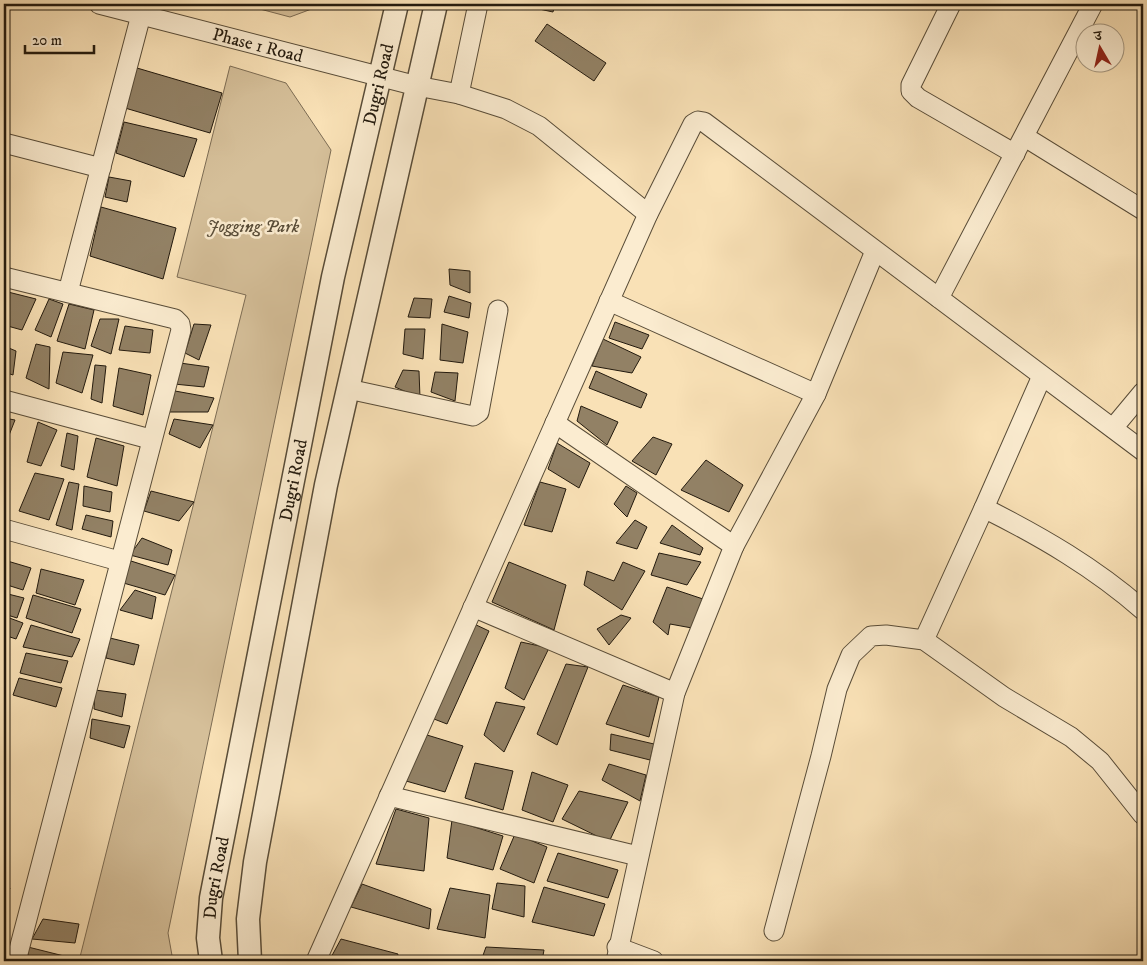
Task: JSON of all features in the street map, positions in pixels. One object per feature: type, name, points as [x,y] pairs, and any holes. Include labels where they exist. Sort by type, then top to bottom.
[{"type":"street","name":"Phase 1 Road","points":[[99,4],[417,86],[458,94],[506,109],[539,126],[648,214]]},
{"type":"street","name":"Dugri Road","points":[[211,961],[208,938],[211,898],[332,277],[397,4]]},
{"type":"street","name":"Dugri Road","points":[[250,961],[248,918],[255,862],[326,485],[436,4]]},
{"type":"street","points":[[458,94],[478,4]]},
{"type":"street","points":[[951,4],[911,84],[911,91],[918,98],[1015,154]]},
{"type":"street","points":[[939,298],[1093,4]]},
{"type":"street","points":[[68,292],[142,15]]},
{"type":"street","points":[[316,961],[648,214],[693,124],[698,121],[704,122],[1143,451]]},
{"type":"street","points":[[1025,137],[1143,210]]},
{"type":"street","points":[[4,143],[100,168]]},
{"type":"street","points":[[654,961],[616,954],[675,693],[734,546],[791,444],[816,394],[875,251]]},
{"type":"street","points":[[4,277],[175,319],[180,324],[181,330],[150,439],[16,961]]},
{"type":"street","points":[[609,301],[816,394]]},
{"type":"street","points":[[348,389],[473,416],[479,412],[498,310]]},
{"type":"street","points":[[924,640],[1042,376]]},
{"type":"street","points":[[1113,428],[1143,392]]},
{"type":"street","points":[[4,400],[150,439]]},
{"type":"street","points":[[555,423],[734,546]]},
{"type":"street","points":[[984,508],[1034,533],[1111,582],[1143,610]]},
{"type":"street","points":[[4,529],[119,561]]},
{"type":"street","points":[[473,607],[675,693]]},
{"type":"street","points":[[774,931],[837,689],[851,655],[871,636],[886,635],[924,640],[1004,697],[1071,736],[1100,761],[1143,814]]},
{"type":"street","points":[[389,796],[638,856]]},
{"type":"green space","points":[[241,4],[325,4],[290,17]]},
{"type":"green space","name":"Jogging Park","points":[[230,66],[286,83],[331,150],[168,933],[173,961],[79,961],[246,295],[177,277]]},
{"type":"building","points":[[516,4],[555,4],[553,12]]},
{"type":"building","points":[[547,24],[606,63],[594,81],[535,41]]},
{"type":"building","points":[[137,68],[222,93],[210,133],[125,108]]},
{"type":"building","points":[[124,122],[197,139],[184,177],[116,153]]},
{"type":"building","points":[[109,177],[131,181],[127,202],[105,197]]},
{"type":"building","points":[[101,207],[176,228],[163,279],[90,256]]},
{"type":"building","points":[[449,269],[470,271],[470,293],[450,285]]},
{"type":"building","points":[[4,291],[36,299],[22,330],[4,325]]},
{"type":"building","points":[[449,296],[471,303],[469,318],[444,312]]},
{"type":"building","points":[[414,298],[432,299],[430,318],[408,317]]},
{"type":"building","points":[[49,299],[63,304],[51,337],[35,330]]},
{"type":"building","points":[[69,304],[94,310],[85,349],[57,341]]},
{"type":"building","points":[[100,319],[119,319],[111,354],[91,346]]},
{"type":"building","points":[[615,322],[649,335],[642,349],[609,338]]},
{"type":"building","points":[[194,324],[211,325],[199,360],[185,353]]},
{"type":"building","points":[[442,324],[468,332],[463,363],[440,360]]},
{"type":"building","points":[[125,326],[153,330],[150,353],[119,350]]},
{"type":"building","points":[[405,329],[425,329],[423,359],[403,354]]},
{"type":"building","points":[[603,339],[641,357],[632,373],[592,366]]},
{"type":"building","points":[[36,344],[50,347],[49,389],[26,378]]},
{"type":"building","points":[[4,346],[16,351],[13,375],[4,372]]},
{"type":"building","points":[[63,352],[93,355],[82,393],[56,383]]},
{"type":"building","points":[[180,363],[209,367],[204,387],[174,384]]},
{"type":"building","points":[[95,365],[106,366],[102,403],[91,399]]},
{"type":"building","points":[[119,368],[151,375],[143,415],[113,406]]},
{"type":"building","points":[[403,370],[419,371],[420,398],[395,387]]},
{"type":"building","points":[[596,371],[647,394],[641,408],[589,388]]},
{"type":"building","points":[[435,372],[458,373],[455,401],[431,392]]},
{"type":"building","points":[[175,391],[214,398],[208,412],[169,412]]},
{"type":"building","points":[[581,406],[618,422],[607,445],[577,421]]},
{"type":"building","points":[[4,418],[15,420],[4,448]]},
{"type":"building","points":[[174,419],[213,425],[200,448],[169,434]]},
{"type":"building","points":[[38,422],[57,430],[41,466],[27,462]]},
{"type":"building","points":[[67,433],[78,436],[74,470],[61,466]]},
{"type":"building","points":[[653,437],[672,444],[656,475],[632,461]]},
{"type":"building","points":[[96,438],[124,446],[117,486],[87,477]]},
{"type":"building","points":[[557,443],[590,463],[579,488],[548,469]]},
{"type":"building","points":[[706,460],[743,485],[729,512],[681,490]]},
{"type":"building","points":[[35,473],[64,479],[49,520],[19,511]]},
{"type":"building","points":[[69,482],[79,484],[72,530],[56,525]]},
{"type":"building","points":[[540,482],[566,489],[552,532],[524,525]]},
{"type":"building","points":[[84,486],[112,492],[110,512],[83,506]]},
{"type":"building","points":[[626,486],[637,493],[627,517],[614,504]]},
{"type":"building","points":[[151,491],[194,502],[179,521],[144,511]]},
{"type":"building","points":[[86,515],[113,521],[111,537],[82,529]]},
{"type":"building","points":[[635,520],[647,527],[637,549],[616,543]]},
{"type":"building","points":[[672,525],[703,548],[700,555],[660,543]]},
{"type":"building","points":[[142,538],[172,550],[168,565],[130,555]]},
{"type":"building","points":[[659,553],[701,562],[687,585],[651,575]]},
{"type":"building","points":[[4,560],[31,568],[23,590],[4,584]]},
{"type":"building","points":[[131,561],[175,575],[165,595],[120,582]]},
{"type":"building","points":[[509,562],[566,585],[554,630],[492,602]]},
{"type":"building","points":[[623,562],[645,571],[622,610],[584,585],[587,571],[614,581]]},
{"type":"building","points":[[41,569],[84,580],[75,605],[36,593]]},
{"type":"building","points":[[667,587],[703,599],[692,628],[670,624],[668,635],[653,622]]},
{"type":"building","points":[[135,590],[156,597],[152,619],[120,610]]},
{"type":"building","points":[[4,593],[24,598],[17,618],[4,614]]},
{"type":"building","points":[[33,595],[81,609],[72,633],[26,618]]},
{"type":"building","points":[[621,615],[631,618],[609,645],[597,629]]},
{"type":"building","points":[[4,616],[23,623],[16,639],[4,635]]},
{"type":"building","points":[[472,623],[489,631],[447,724],[434,719]]},
{"type":"building","points":[[31,625],[80,639],[72,657],[23,647]]},
{"type":"building","points":[[110,638],[139,645],[134,665],[106,658]]},
{"type":"building","points":[[4,641],[8,643],[6,664],[4,663]]},
{"type":"building","points":[[521,642],[549,648],[524,700],[505,688]]},
{"type":"building","points":[[26,653],[68,661],[61,683],[20,673]]},
{"type":"building","points":[[566,664],[588,667],[557,745],[537,734]]},
{"type":"building","points":[[4,672],[8,673],[5,690],[4,690]]},
{"type":"building","points":[[19,678],[62,688],[56,707],[13,695]]},
{"type":"building","points":[[623,685],[659,697],[649,737],[606,724]]},
{"type":"building","points":[[95,690],[126,694],[122,717],[94,709]]},
{"type":"building","points":[[496,702],[525,707],[504,752],[484,735]]},
{"type":"building","points":[[92,719],[130,726],[124,748],[90,738]]},
{"type":"building","points":[[611,734],[654,744],[650,760],[610,750]]},
{"type":"building","points":[[427,735],[463,746],[445,792],[406,781]]},
{"type":"building","points":[[475,763],[513,771],[503,810],[465,798]]},
{"type":"building","points":[[609,764],[646,775],[640,801],[602,780]]},
{"type":"building","points":[[532,772],[568,785],[553,822],[522,810]]},
{"type":"building","points":[[579,791],[628,802],[609,842],[562,819]]},
{"type":"building","points":[[396,809],[429,818],[424,871],[376,864]]},
{"type":"building","points":[[452,820],[503,836],[493,870],[447,858]]},
{"type":"building","points":[[515,834],[547,847],[534,883],[500,869]]},
{"type":"building","points":[[558,853],[618,870],[608,898],[547,881]]},
{"type":"building","points":[[497,883],[525,886],[524,917],[492,909]]},
{"type":"building","points":[[362,884],[431,909],[429,929],[351,907]]},
{"type":"building","points":[[4,886],[10,888],[4,902]]},
{"type":"building","points":[[544,887],[605,904],[594,936],[532,922]]},
{"type":"building","points":[[450,888],[490,895],[485,938],[437,929]]},
{"type":"building","points":[[43,919],[79,924],[75,943],[32,939]]},
{"type":"building","points":[[341,939],[398,954],[396,961],[329,961]]},
{"type":"building","points":[[28,947],[72,958],[71,961],[28,961]]},
{"type":"building","points":[[486,947],[544,950],[542,961],[481,961]]}]
